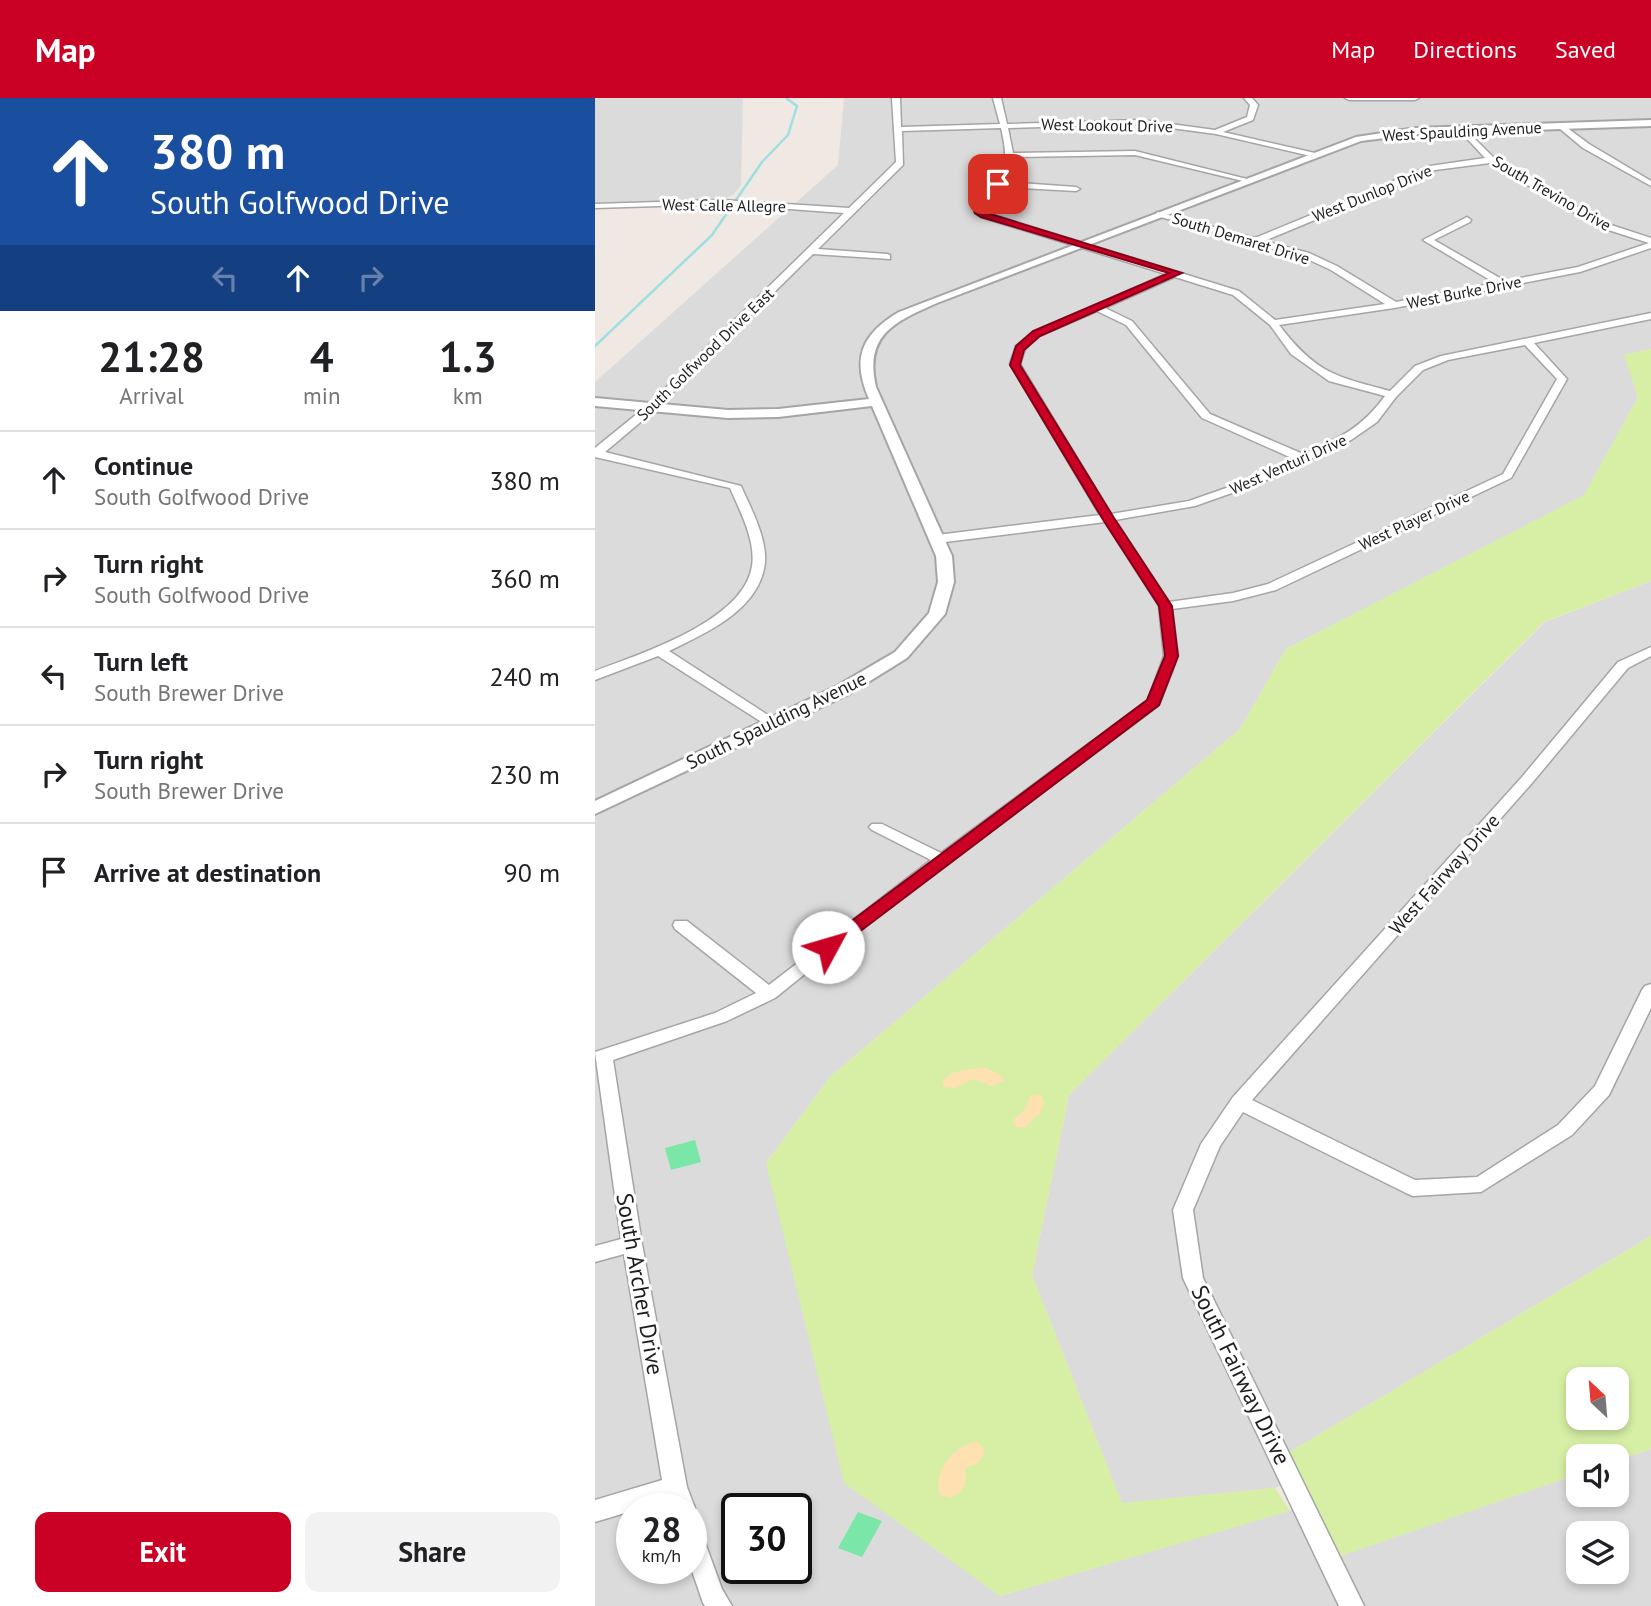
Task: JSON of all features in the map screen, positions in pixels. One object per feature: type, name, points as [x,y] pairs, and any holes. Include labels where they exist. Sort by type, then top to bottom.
[{"type":"street","name":"South Golfwood Drive East","points":[[596,453],[652,407],[900,163],[896,98]]},
{"type":"street","points":[[997,98],[1010,155],[1009,168],[998,184],[977,205],[978,211],[1236,293],[1273,323],[1294,352],[1333,379],[1392,394]]},
{"type":"street","points":[[1216,131],[1250,118],[1254,105],[1248,98]]},
{"type":"street","points":[[1350,99],[1415,98]]},
{"type":"street","name":"West Lookout Drive","points":[[898,129],[1141,122],[1216,131],[1312,155]]},
{"type":"street","name":"West Spaulding Avenue","points":[[876,335],[896,319],[922,305],[1312,155],[1371,136],[1463,129],[1651,123]]},
{"type":"street","points":[[1562,126],[1586,146],[1651,184]]},
{"type":"street","name":"South Trevino Drive","points":[[1463,129],[1491,160],[1601,225],[1651,243]]},
{"type":"street","points":[[1010,155],[1135,153],[1247,180]]},
{"type":"street","name":"West Dunlop Drive","points":[[1258,240],[1433,168],[1491,160]]},
{"type":"street","points":[[998,184],[1076,189]]},
{"type":"street","name":"West Calle Allegre","points":[[595,206],[722,202],[853,211]]},
{"type":"street","name":"South Demaret Drive","points":[[1160,214],[1306,255],[1334,268],[1394,305]]},
{"type":"street","points":[[1467,220],[1427,240],[1504,284]]},
{"type":"street","name":"West Burke Drive","points":[[1273,323],[1394,305],[1580,269],[1651,243]]},
{"type":"street","points":[[813,251],[887,257]]},
{"type":"street","points":[[599,1058],[721,1017],[769,994],[867,915],[1154,702],[1171,656],[1161,598],[1108,518],[1015,365],[1020,348],[1037,334],[1100,309],[1177,273]]},
{"type":"street","points":[[1100,309],[1129,323],[1206,416],[1302,458]]},
{"type":"street","name":"West Venturi Drive","points":[[937,539],[1191,505],[1257,481],[1347,438],[1373,420],[1392,394],[1419,368],[1445,358],[1651,316]]},
{"type":"street","name":"South Spaulding Avenue","points":[[595,808],[843,690],[901,655],[937,614],[946,582],[944,556],[877,402],[864,365],[866,350],[876,335]]},
{"type":"street","name":"West Player Drive","points":[[1161,598],[1233,597],[1272,587],[1507,476],[1562,379],[1527,341]]},
{"type":"street","points":[[595,402],[728,414],[877,402]]},
{"type":"street","points":[[595,676],[658,650],[720,619],[747,594],[758,568],[749,516],[735,486],[596,453]]},
{"type":"street","points":[[658,650],[773,723]]},
{"type":"street","name":"West Fairway Drive","points":[[1240,1102],[1527,780],[1623,665],[1651,651]]},
{"type":"street","points":[[877,827],[943,860]]},
{"type":"street","points":[[681,925],[769,994]]},
{"type":"street","points":[[1240,1102],[1413,1188],[1481,1184],[1565,1130],[1602,1090],[1651,990]]},
{"type":"street","name":"South Archer Drive","points":[[599,1058],[678,1493]]},
{"type":"street","name":"South Fairway Drive","points":[[1240,1102],[1211,1144],[1182,1210],[1193,1278],[1352,1606]]},
{"type":"street","points":[[595,1254],[632,1244]]},
{"type":"street","points":[[595,1511],[616,1508]]},
{"type":"street","points":[[707,1580],[712,1595],[720,1606]]},
{"type":"shaded area","points":[[595,98],[743,98],[741,185],[733,195],[717,202],[595,206]]},
{"type":"shaded area","points":[[844,98],[1651,98],[1651,349],[1625,355],[1638,397],[1585,495],[1286,649],[1240,729],[830,1077],[766,1163],[1000,1596],[1304,1506],[1330,1559],[1566,1478],[1566,1507],[1629,1507],[1629,1456],[1651,1449],[1651,1606],[595,1606],[595,382],[838,165]]},
{"type":"shaded area","points":[[1651,581],[1651,1236],[1288,1453],[1292,1482],[1275,1488],[1122,1504],[1032,1275],[1069,1095],[1545,622]]},
{"type":"green space","points":[[1651,349],[1651,581],[1544,622],[1069,1095],[1032,1275],[1122,1503],[1275,1488],[1290,1511],[1000,1596],[844,1483],[766,1163],[830,1077],[1240,729],[1286,649],[1584,495],[1638,397],[1624,355]]},
{"type":"green space","points":[[695,1140],[701,1162],[671,1170],[665,1148]]},
{"type":"green space","points":[[1651,1236],[1651,1449],[1629,1456],[1629,1444],[1566,1444],[1566,1478],[1341,1556],[1288,1453]]},
{"type":"green space","points":[[858,1512],[882,1521],[862,1557],[838,1548]]},
{"type":"sand","points":[[985,1068],[998,1073],[1005,1081],[992,1086],[973,1079],[956,1088],[944,1087],[942,1082],[956,1072]]},
{"type":"sand","points":[[1038,1095],[1044,1103],[1040,1113],[1025,1127],[1015,1127],[1013,1120],[1025,1110],[1030,1096]]},
{"type":"sand","points":[[979,1442],[985,1453],[977,1464],[966,1467],[964,1488],[951,1498],[940,1495],[939,1476],[947,1460],[962,1447]]},
{"type":"waterway","points":[[595,346],[712,235],[762,162],[788,135],[797,106],[786,98]]},
{"type":"route","points":[[828,947],[867,915],[1154,702],[1171,656],[1165,606],[1157,591],[1108,518],[1015,365],[1020,348],[1037,334],[1100,309],[1177,273],[984,215],[978,211],[977,205],[998,184]]}]
